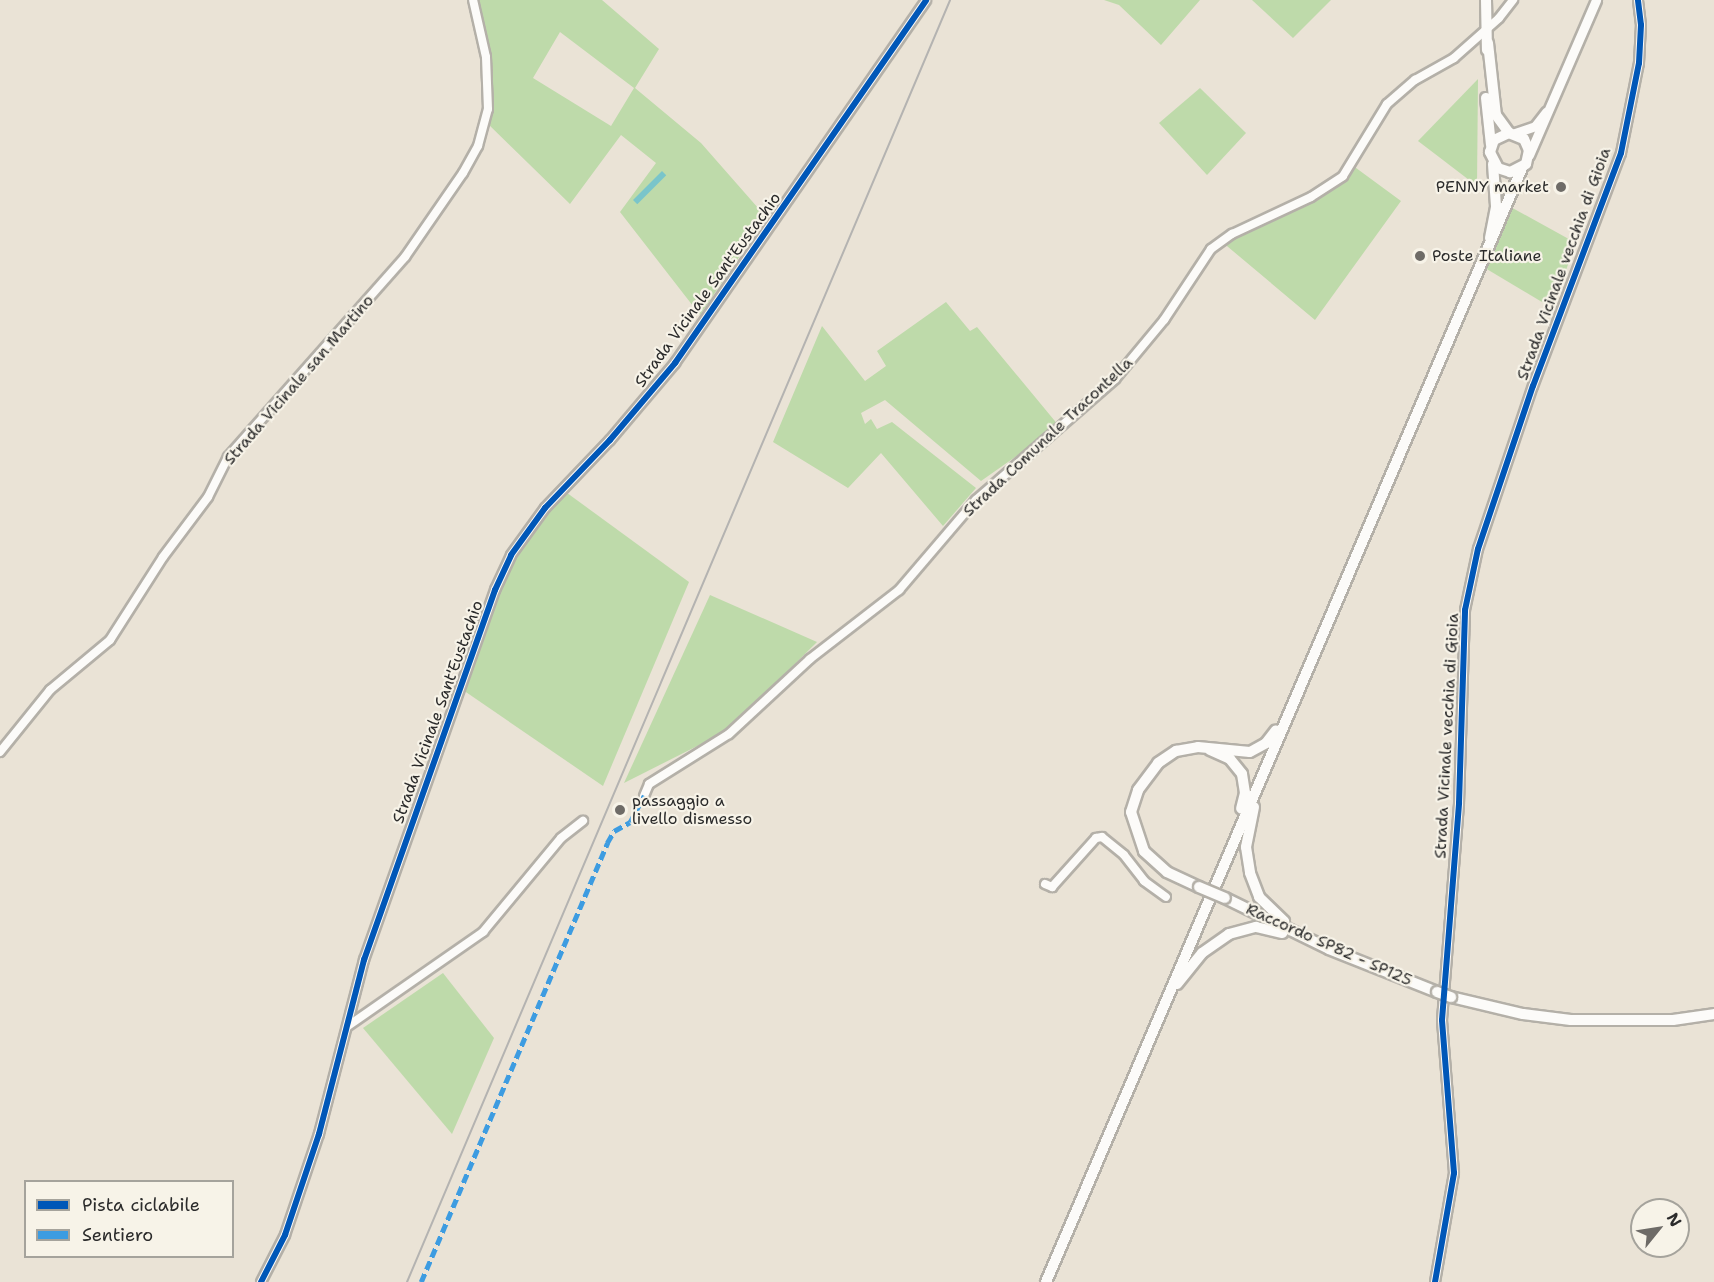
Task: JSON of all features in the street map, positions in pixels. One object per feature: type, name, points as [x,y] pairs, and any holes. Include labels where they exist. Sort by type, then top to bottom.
[{"type":"main road","points":[[1046,1282],[1262,773],[1529,155],[1527,144],[1512,133],[1493,108],[1486,0]]},
{"type":"main road","points":[[1473,288],[1496,206],[1486,90],[1488,43]]},
{"type":"main road","points":[[1491,145],[1498,136],[1512,133]]},
{"type":"main road","points":[[1493,164],[1503,171],[1522,168]]},
{"type":"main road","points":[[1207,749],[1239,752],[1258,749],[1273,737],[1298,694]]},
{"type":"main road","name":"Raccordo SP82 - SP125","points":[[1207,749],[1182,748],[1158,763],[1138,790],[1131,812],[1136,835],[1151,860],[1198,887],[1320,944],[1451,997],[1523,1014],[1582,1020],[1673,1020],[1714,1014]]},
{"type":"main road","points":[[1207,749],[1237,765],[1245,784],[1244,800],[1223,867]]},
{"type":"main road","points":[[1262,773],[1246,847],[1254,886],[1276,916],[1320,944]]},
{"type":"main road","points":[[1166,1001],[1202,953],[1242,929],[1272,929],[1320,944]]},
{"type":"street","name":"Strada Vicinale san Martino","points":[[0,752],[50,690],[110,640],[163,557],[208,497],[228,457],[405,257],[463,173],[478,146],[488,109],[486,57],[473,0]]},
{"type":"street","name":"Strada Vicinale Sant'Eustachio","points":[[261,1282],[285,1235],[313,1151],[348,1026],[363,960],[495,590],[511,555],[545,508],[610,440],[675,363],[926,0]]},
{"type":"street","name":"Strada Comunale Tracontella","points":[[644,796],[649,784],[729,734],[810,659],[907,582],[976,500],[1115,379],[1164,320],[1211,249],[1232,234],[1311,197],[1343,176],[1387,104],[1415,80],[1454,58],[1513,0]]},
{"type":"street","points":[[1529,155],[1596,0]]},
{"type":"street","name":"Strada Vicinale vecchia di Gioia","points":[[1436,1282],[1454,1173],[1442,1020],[1459,803],[1465,610],[1478,549],[1529,397],[1621,153],[1640,52],[1638,0]]},
{"type":"street","points":[[1512,133],[1535,126],[1554,101]]},
{"type":"street","points":[[348,1026],[483,932],[561,838],[583,821]]},
{"type":"street","points":[[1045,884],[1052,887],[1096,838],[1102,837],[1124,855],[1144,882],[1166,897]]},
{"type":"green space","points":[[479,0],[602,0],[659,49],[635,88],[701,143],[766,217],[700,315],[620,212],[656,163],[621,135],[570,204],[485,121],[487,51]],"holes":[[[560,32],[634,88],[611,126],[533,78]]]},
{"type":"green space","points":[[1104,0],[1200,0],[1161,45],[1119,5]]},
{"type":"green space","points":[[1252,0],[1331,0],[1293,38]]},
{"type":"green space","points":[[1478,79],[1477,186],[1418,141]]},
{"type":"green space","points":[[1200,88],[1246,133],[1207,175],[1159,123]]},
{"type":"green space","points":[[1352,165],[1401,201],[1315,320],[1221,241],[1305,200]]},
{"type":"green space","points":[[1507,205],[1576,243],[1552,308],[1485,268]]},
{"type":"green space","points":[[946,302],[970,331],[977,327],[1059,426],[981,481],[885,400],[861,413],[865,424],[871,419],[877,429],[892,422],[976,488],[943,526],[881,453],[848,488],[773,442],[822,326],[865,381],[886,366],[877,351]]},
{"type":"green space","points":[[563,490],[689,582],[603,786],[460,688],[517,546]]},
{"type":"green space","points":[[710,595],[817,642],[727,731],[624,783]]},
{"type":"green space","points":[[443,973],[494,1038],[452,1134],[363,1028]]},
{"type":"water","points":[[662,171],[666,175],[637,204],[633,200]]},
{"type":"railway","points":[[407,1282],[950,0]]},
{"type":"marked path","points":[[421,1282],[607,843],[614,831],[630,822],[644,796]]},
{"type":"cycle path","points":[[261,1282],[285,1235],[319,1134],[364,960],[495,590],[511,555],[545,508],[610,440],[675,363],[926,0]]},
{"type":"cycle path","points":[[1435,1282],[1454,1173],[1442,1020],[1459,803],[1465,610],[1478,549],[1533,386],[1621,153],[1639,63],[1641,25],[1638,0]]},
{"type":"place","name":"PENNY market","points":[[1561,187]]},
{"type":"place","name":"Poste Italiane","points":[[1420,256]]},
{"type":"place","name":"passaggio a livello dismesso","points":[[620,810]]}]
